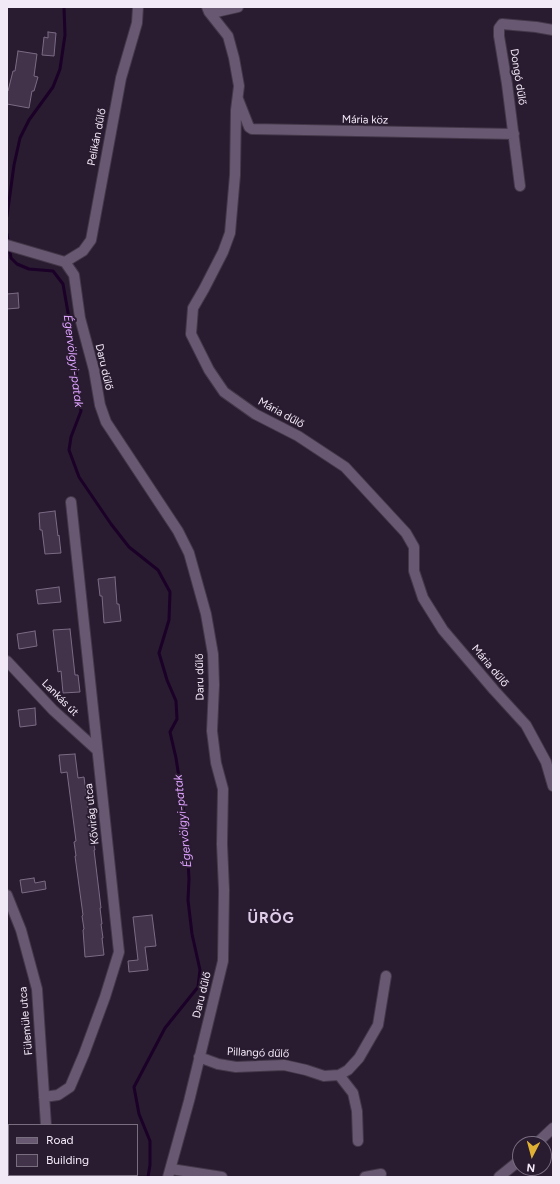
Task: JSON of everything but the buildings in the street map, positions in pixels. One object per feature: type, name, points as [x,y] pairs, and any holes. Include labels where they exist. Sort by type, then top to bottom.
[{"type":"street","name":"Pelikán dűlő","points":[[66,262],[82,251],[91,240],[121,78],[137,23],[138,7]]},
{"type":"street","points":[[208,9],[216,12],[238,7]]},
{"type":"street","name":"Mária dűlő","points":[[208,9],[228,36],[239,86],[236,110],[235,175],[230,233],[223,252],[204,289],[192,308],[191,334],[209,370],[224,392],[255,414],[298,436],[345,467],[406,533],[414,548],[414,571],[423,598],[443,630],[526,725],[546,762],[553,786]]},
{"type":"street","name":"Dongó dűlő","points":[[520,186],[499,28],[502,24],[553,30]]},
{"type":"street","name":"Mária köz","points":[[237,98],[249,127],[252,129],[514,134]]},
{"type":"street","points":[[11,246],[66,262]]},
{"type":"street","name":"Daru dűlő","points":[[66,262],[74,274],[80,318],[94,370],[100,405],[106,422],[178,531],[189,553],[206,614],[213,654],[214,685],[212,731],[216,763],[223,789],[223,961],[170,1173]]},
{"type":"street","name":"Kővirág utca","points":[[44,1097],[58,1095],[70,1087],[87,1047],[119,952],[71,502]]},
{"type":"street","name":"Lankás út","points":[[7,661],[53,710],[97,750]]},
{"type":"street","name":"Fülemüle utca","points":[[7,895],[20,930],[37,989],[46,1124]]},
{"type":"street","points":[[358,1141],[357,1111],[353,1093],[339,1075],[348,1070],[360,1058],[378,1025],[386,976]]},
{"type":"street","name":"Pillangó dűlő","points":[[199,1057],[218,1064],[236,1067],[284,1065],[324,1076],[339,1075]]},
{"type":"street","points":[[544,1136],[553,1128]]},
{"type":"street","points":[[499,1177],[512,1166]]},
{"type":"street","points":[[170,1173],[222,1177]]},
{"type":"street","points":[[366,1177],[381,1174]]},
{"type":"waterway","name":"Égervölgyi-patak","points":[[7,216],[14,165],[20,138],[29,120],[53,87],[60,69],[65,35],[64,7]]},
{"type":"waterway","name":"Égervölgyi-patak","points":[[7,234],[11,258],[17,264],[29,269],[53,271],[63,284],[70,324],[81,411],[71,437],[69,450],[79,477],[111,524],[129,547],[158,570],[170,592],[169,620],[159,653],[167,680],[176,701],[177,719],[170,732],[182,797],[187,841],[189,879],[188,900],[192,934],[200,970],[198,987],[165,1028],[134,1087],[139,1114],[150,1141],[150,1165],[148,1177]]},
{"type":"district","name":"ÜRÖG","points":[[271,919]]}]
